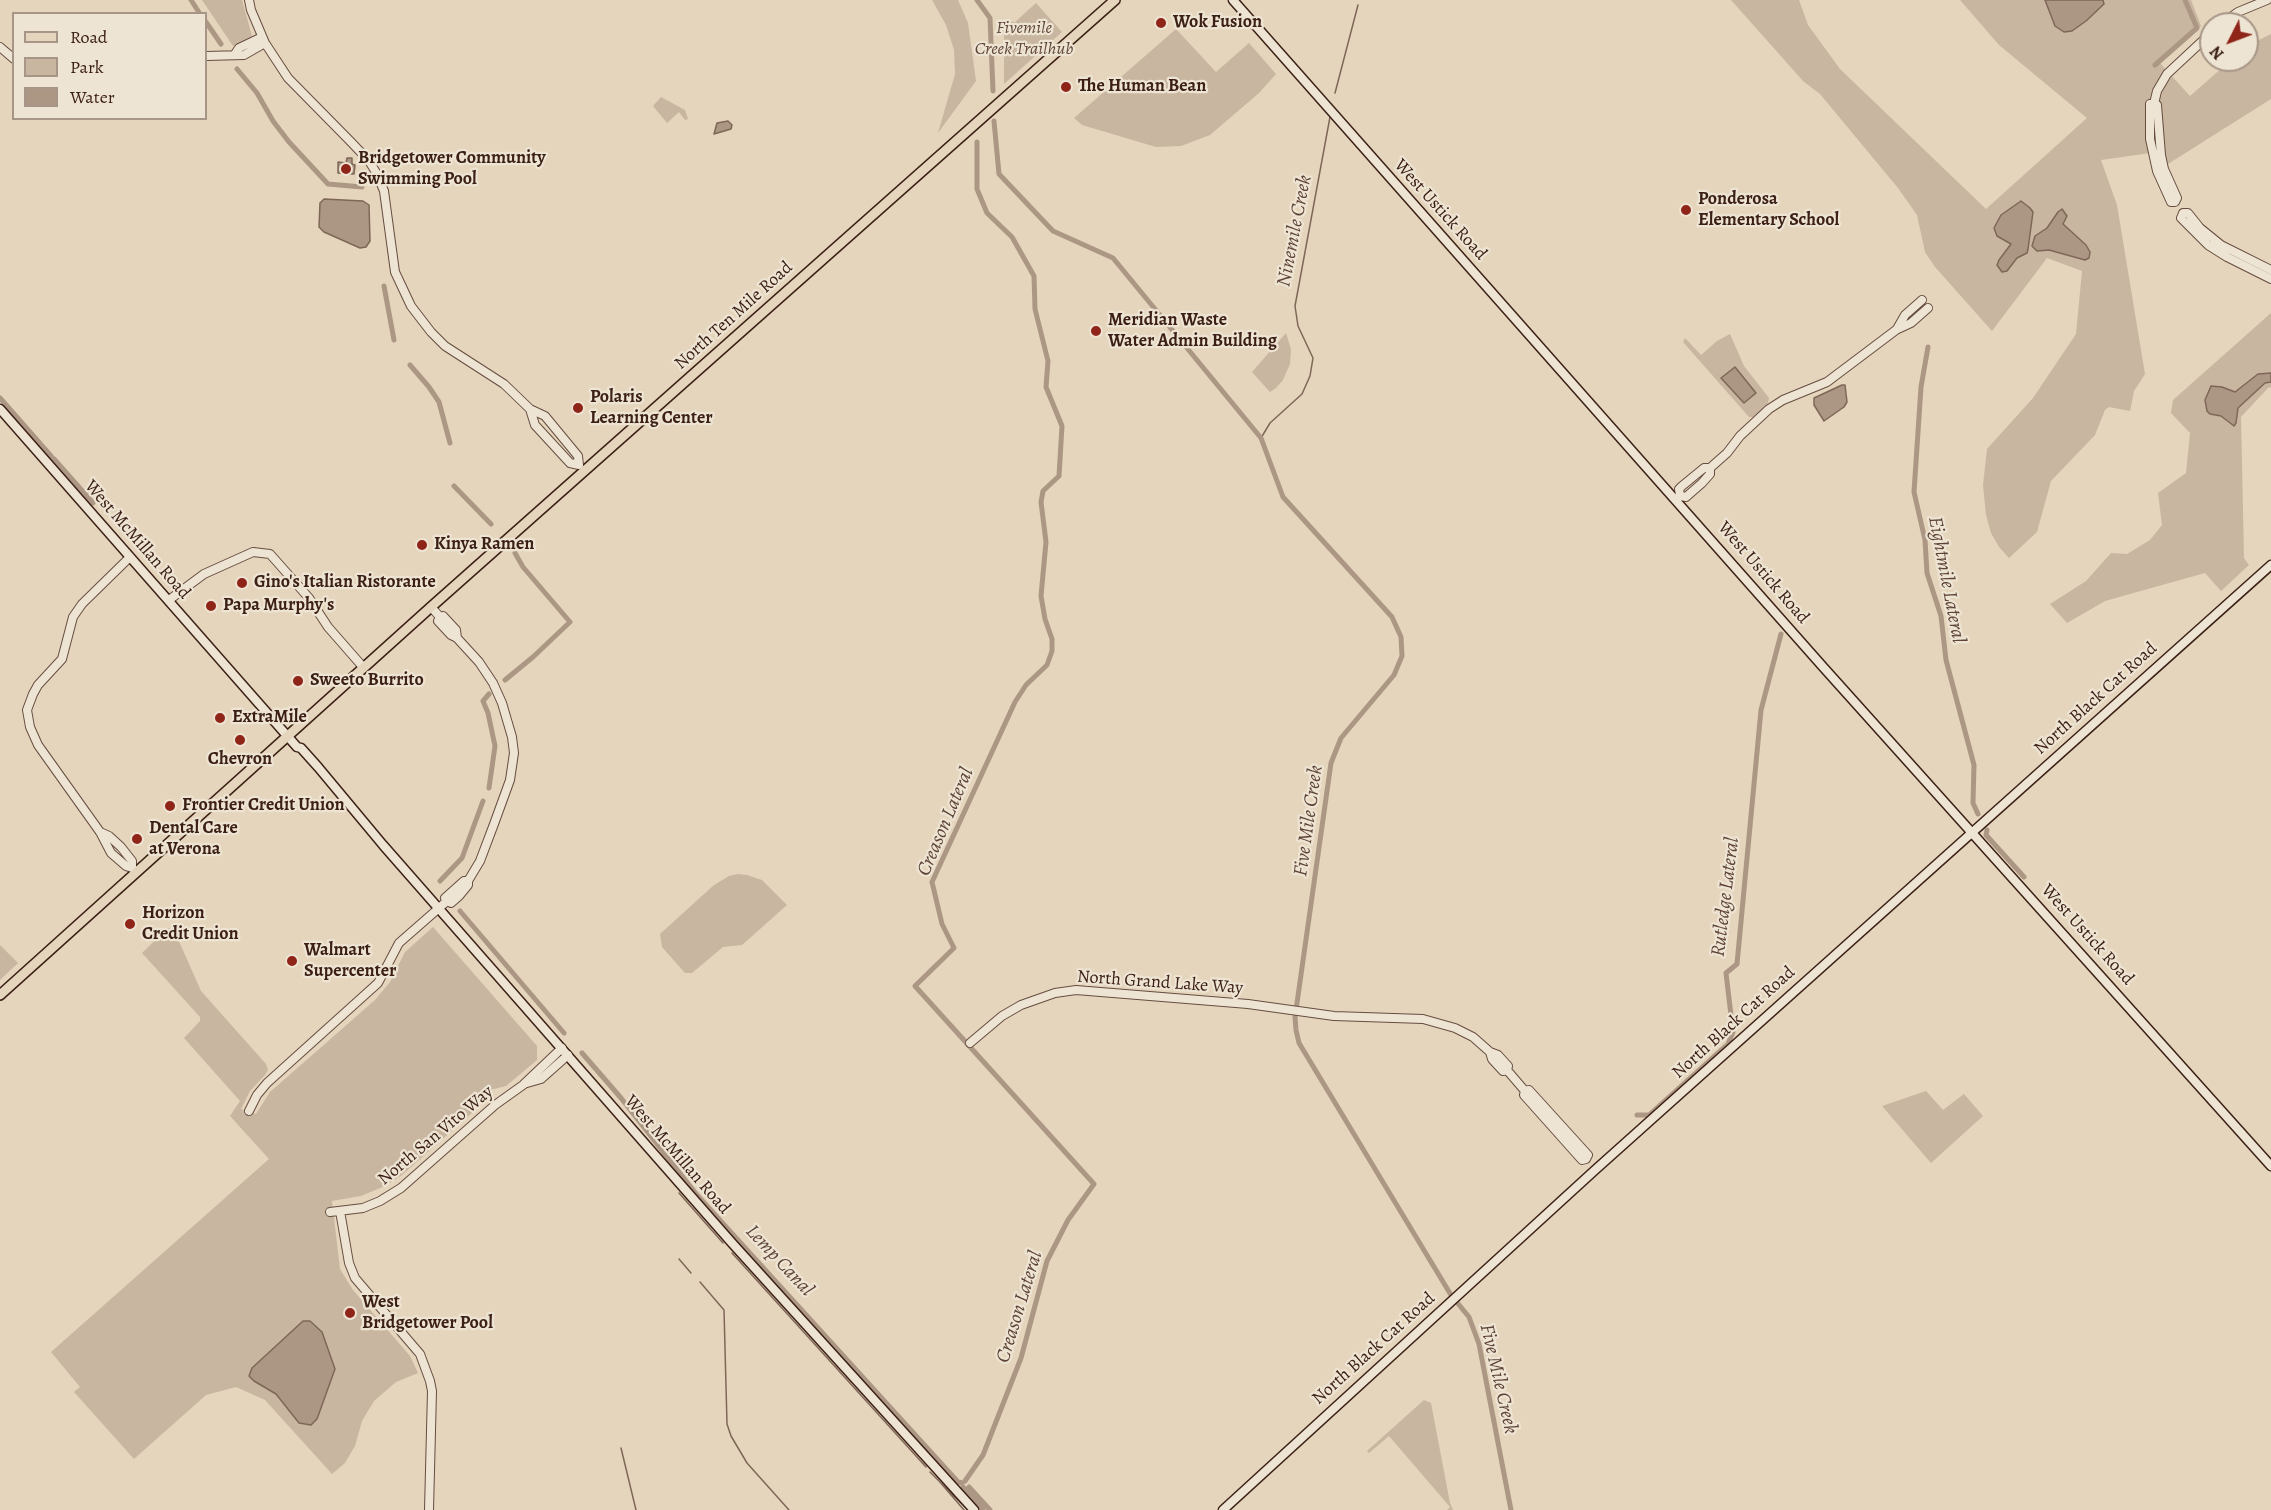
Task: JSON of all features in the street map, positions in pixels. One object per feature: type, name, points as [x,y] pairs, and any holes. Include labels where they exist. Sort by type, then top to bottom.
[{"type":"main road","name":"North Ten Mile Road","points":[[0,995],[134,871],[431,607],[582,468],[1115,0]]},
{"type":"main road","name":"West Ustick Road","points":[[1233,0],[2271,1166]]},
{"type":"main road","name":"West McMillan Road","points":[[0,409],[297,747],[301,748],[318,767],[383,845],[732,1243],[974,1510]]},
{"type":"main road","name":"North Black Cat Road","points":[[1223,1510],[1595,1170],[2271,565]]},
{"type":"street","points":[[249,0],[263,40],[288,78],[369,161],[377,174],[384,190],[395,272],[411,306],[445,346],[504,384],[530,409],[545,416],[578,456],[582,468]]},
{"type":"street","points":[[2238,12],[2267,0]]},
{"type":"street","points":[[207,56],[236,54],[239,48],[263,40]]},
{"type":"street","points":[[2199,44],[2167,74],[2157,91],[2154,104],[2157,105],[2164,169],[2177,198],[2175,202],[2183,213],[2188,213],[2200,228],[2221,245],[2271,270]]},
{"type":"street","points":[[0,47],[12,57]]},
{"type":"street","points":[[2183,213],[2181,218],[2187,226],[2216,251],[2271,279]]},
{"type":"street","points":[[1896,330],[1905,315],[1922,300]]},
{"type":"street","points":[[1678,498],[1686,497],[1702,483],[1710,474],[1710,468],[1769,409],[1783,400],[1827,382],[1896,330],[1911,323],[1928,308]]},
{"type":"street","points":[[530,409],[535,425],[570,463],[582,468]]},
{"type":"street","points":[[169,600],[204,574],[253,552],[270,554],[309,598],[328,627],[363,667]]},
{"type":"street","points":[[130,557],[82,604],[73,617],[62,659],[33,694],[27,710],[30,727],[38,745],[100,832],[111,853],[134,871]]},
{"type":"street","points":[[249,1111],[257,1095],[267,1083],[368,995],[387,970],[399,943],[447,901],[451,903],[468,885],[480,861],[510,780],[514,753],[512,737],[502,703],[493,683],[479,662],[438,621],[440,617],[431,607]]},
{"type":"street","name":"North Grand Lake Way","points":[[970,1043],[1002,1016],[1021,1005],[1055,993],[1076,990],[1237,1003],[1362,1018],[1423,1019],[1441,1022],[1473,1037],[1490,1052],[1498,1055],[1508,1066],[1507,1071],[1525,1091],[1524,1095],[1582,1160],[1586,1158],[1595,1170]]},
{"type":"street","name":"North San Vito Way","points":[[330,1212],[363,1208],[401,1188],[495,1105],[565,1051]]},
{"type":"street","points":[[340,1211],[349,1263],[355,1278],[420,1354],[430,1381],[429,1510]]},
{"type":"green space","points":[[202,0],[242,0],[252,36],[233,46]]},
{"type":"green space","points":[[932,0],[958,0],[968,23],[976,81],[938,133],[955,74],[954,50],[946,25]]},
{"type":"green space","points":[[1731,0],[1799,0],[1808,25],[1840,69],[1986,209],[2087,118],[1999,45],[1960,0],[2191,0],[2199,21],[2199,28],[2160,63],[2190,96],[2217,72],[2259,72],[2259,40],[2271,34],[2271,99],[2168,164],[2164,151],[2101,160],[2117,205],[2145,374],[2134,391],[2130,411],[2109,407],[2105,410],[2095,435],[2051,481],[2037,532],[2009,558],[1991,533],[1986,515],[1983,485],[1987,449],[2033,398],[2076,334],[2082,271],[2047,258],[1992,331],[1935,267],[1925,252],[1917,215],[1898,188],[1820,94],[1803,81]]},
{"type":"green space","name":"Fivemile Creek Trailhub","points":[[1036,3],[1062,32],[1004,84],[1004,34],[997,20],[1015,22]]},
{"type":"green space","points":[[1176,29],[1216,72],[1249,43],[1276,74],[1259,93],[1210,135],[1181,146],[1156,147],[1082,125],[1074,118]]},
{"type":"green space","points":[[661,97],[685,110],[688,119],[685,120],[679,112],[667,123],[653,106]]},
{"type":"green space","points":[[2271,313],[2271,387],[2241,417],[2244,558],[2249,565],[2221,591],[2205,573],[2105,601],[2067,623],[2050,604],[2086,581],[2111,553],[2127,554],[2150,540],[2162,525],[2158,493],[2186,473],[2190,433],[2171,413],[2173,400]]},
{"type":"green space","points":[[1286,333],[1291,349],[1290,364],[1283,380],[1270,392],[1252,372]]},
{"type":"green space","points":[[1730,334],[1744,366],[1769,398],[1768,403],[1753,417],[1749,417],[1683,342],[1685,338],[1701,355],[1717,341]]},
{"type":"green space","points":[[738,874],[762,880],[787,905],[742,945],[723,947],[692,973],[685,973],[662,947],[660,934],[714,885],[729,876]]},
{"type":"green space","points":[[433,927],[537,1046],[537,1060],[506,1086],[482,1092],[473,1112],[402,1175],[385,1186],[361,1196],[332,1201],[340,1269],[353,1290],[410,1356],[418,1373],[396,1382],[374,1401],[362,1421],[355,1446],[345,1463],[332,1474],[265,1400],[236,1387],[206,1395],[134,1459],[74,1392],[80,1387],[51,1352],[269,1159],[230,1116],[240,1101],[184,1038],[200,1021],[200,1017],[142,953],[168,928],[174,930],[201,991],[266,1064],[268,1070],[250,1091],[241,1109],[256,1114],[270,1092],[375,1000],[390,982],[405,952]]},
{"type":"green space","points":[[0,945],[18,963],[0,980]]},
{"type":"green space","points":[[1926,1091],[1943,1110],[1964,1094],[1983,1116],[1931,1163],[1882,1106]]},
{"type":"green space","points":[[1424,1400],[1431,1403],[1453,1510],[1447,1510],[1450,1507],[1389,1436],[1369,1453],[1367,1451]]},
{"type":"water","points":[[2045,0],[2103,0],[2104,4],[2072,31],[2064,32],[2055,26]]},
{"type":"water","points":[[728,121],[732,125],[731,129],[714,134],[717,123]]},
{"type":"water","name":"Bridgetower Community Swimming Pool","points":[[347,158],[352,158],[352,164],[355,165],[354,174],[338,173],[338,162],[346,163]]},
{"type":"water","points":[[324,199],[363,201],[369,205],[370,241],[366,247],[360,248],[324,232],[319,227],[320,203]]},
{"type":"water","points":[[2021,201],[2033,212],[2027,253],[2017,258],[2007,271],[2002,272],[1997,265],[2011,244],[1997,236],[1994,228],[2001,215]]},
{"type":"water","points":[[2062,209],[2067,216],[2063,224],[2086,245],[2090,252],[2089,258],[2085,260],[2049,250],[2037,251],[2032,246],[2035,236],[2047,228]]},
{"type":"water","points":[[1735,367],[1756,393],[1744,403],[1721,378]]},
{"type":"water","points":[[2271,373],[2271,382],[2265,383],[2238,408],[2234,426],[2221,416],[2210,414],[2207,411],[2205,400],[2211,386],[2235,392],[2258,374]]},
{"type":"water","points":[[1845,385],[1847,402],[1844,407],[1824,421],[1814,405],[1814,398]]},
{"type":"water","points":[[303,1321],[310,1321],[322,1332],[335,1369],[317,1419],[311,1425],[299,1423],[276,1394],[249,1376],[252,1368]]},
{"type":"waterway","points":[[191,0],[199,12]]},
{"type":"waterway","points":[[977,0],[990,18],[993,91]]},
{"type":"waterway","name":"Eightmile Lateral","points":[[2155,65],[2197,28],[2185,0]]},
{"type":"waterway","name":"Ninemile Creek","points":[[1335,93],[1358,5]]},
{"type":"waterway","points":[[207,23],[221,44]]},
{"type":"waterway","points":[[237,69],[257,93],[273,121],[289,142],[328,184],[362,187]]},
{"type":"waterway","name":"Ninemile Creek","points":[[1261,438],[1270,423],[1302,394],[1310,376],[1313,358],[1298,326],[1295,306],[1330,117]]},
{"type":"waterway","name":"Five Mile Creek","points":[[994,121],[999,174],[1053,231],[1113,258],[1261,438],[1283,497],[1392,617],[1401,637],[1402,656],[1394,675],[1341,738],[1331,763],[1295,1017],[1296,1030],[1299,1043],[1451,1295],[1469,1317],[1479,1344],[1511,1510]]},
{"type":"waterway","name":"Creason Lateral","points":[[965,1481],[983,1455],[1021,1358],[1047,1261],[1068,1220],[1094,1184],[915,986],[954,948],[942,924],[932,882],[1015,702],[1026,685],[1047,665],[1052,651],[1052,639],[1045,619],[1041,596],[1046,542],[1041,502],[1043,491],[1059,476],[1062,426],[1046,387],[1048,361],[1035,309],[1034,276],[1012,237],[987,213],[977,189],[977,142]]},
{"type":"waterway","points":[[384,286],[394,340]]},
{"type":"waterway","name":"Eightmile Lateral","points":[[1928,347],[1921,387],[1914,492],[1925,540],[1927,573],[1941,616],[1946,660],[1974,765],[1973,803],[1978,814]]},
{"type":"waterway","points":[[410,365],[439,402],[450,443]]},
{"type":"waterway","name":"Lemp Canal","points":[[0,398],[51,456]]},
{"type":"waterway","name":"Lemp Canal","points":[[54,459],[93,503]]},
{"type":"waterway","points":[[454,486],[491,524]]},
{"type":"waterway","points":[[505,680],[570,622],[523,567],[515,553]]},
{"type":"waterway","name":"Rutledge Lateral","points":[[1637,1115],[1649,1115],[1728,1044],[1733,1032],[1726,973],[1737,964],[1761,710],[1781,634]]},
{"type":"waterway","points":[[489,694],[483,701],[495,746],[489,788]]},
{"type":"waterway","points":[[440,881],[462,858],[483,801]]},
{"type":"waterway","name":"Eightmile Lateral","points":[[1987,830],[1986,835],[2024,877]]},
{"type":"waterway","name":"Lemp Canal","points":[[460,911],[564,1033]]},
{"type":"waterway","name":"Lemp Canal","points":[[582,1053],[621,1098],[697,1195],[958,1482],[962,1483]]},
{"type":"waterway","points":[[679,1193],[723,1243]]},
{"type":"waterway","points":[[732,1253],[926,1467]]},
{"type":"waterway","points":[[679,1259],[691,1273]]},
{"type":"waterway","points":[[700,1282],[724,1310],[727,1424],[731,1436],[747,1463],[789,1510]]},
{"type":"waterway","points":[[621,1448],[636,1510]]},
{"type":"waterway","points":[[930,1472],[968,1510]]},
{"type":"waterway","points":[[939,1481],[964,1510]]},
{"type":"waterway","name":"Creason Lateral","points":[[963,1487],[983,1510]]},
{"type":"waterway","name":"Lemp Canal","points":[[969,1487],[990,1510]]},
{"type":"place","name":"Wok Fusion","points":[[1161,23]]},
{"type":"place","name":"The Human Bean","points":[[1066,87]]},
{"type":"place","name":"Bridgetower Community Swimming Pool","points":[[346,169]]},
{"type":"place","name":"Ponderosa Elementary School","points":[[1686,210]]},
{"type":"place","name":"Meridian Waste Water Admin Building","points":[[1096,331]]},
{"type":"place","name":"Polaris Learning Center","points":[[578,408]]},
{"type":"place","name":"Kinya Ramen","points":[[422,545]]},
{"type":"place","name":"Gino's Italian Ristorante","points":[[242,583]]},
{"type":"place","name":"Papa Murphy's","points":[[211,606]]},
{"type":"place","name":"Sweeto Burrito","points":[[298,681]]},
{"type":"place","name":"ExtraMile","points":[[220,718]]},
{"type":"place","name":"Chevron","points":[[240,740]]},
{"type":"place","name":"Frontier Credit Union","points":[[170,806]]},
{"type":"place","name":"Dental Care at Verona","points":[[137,839]]},
{"type":"place","name":"Horizon Credit Union","points":[[130,924]]},
{"type":"place","name":"Walmart Supercenter","points":[[292,961]]},
{"type":"place","name":"West Bridgetower Pool","points":[[350,1313]]}]
